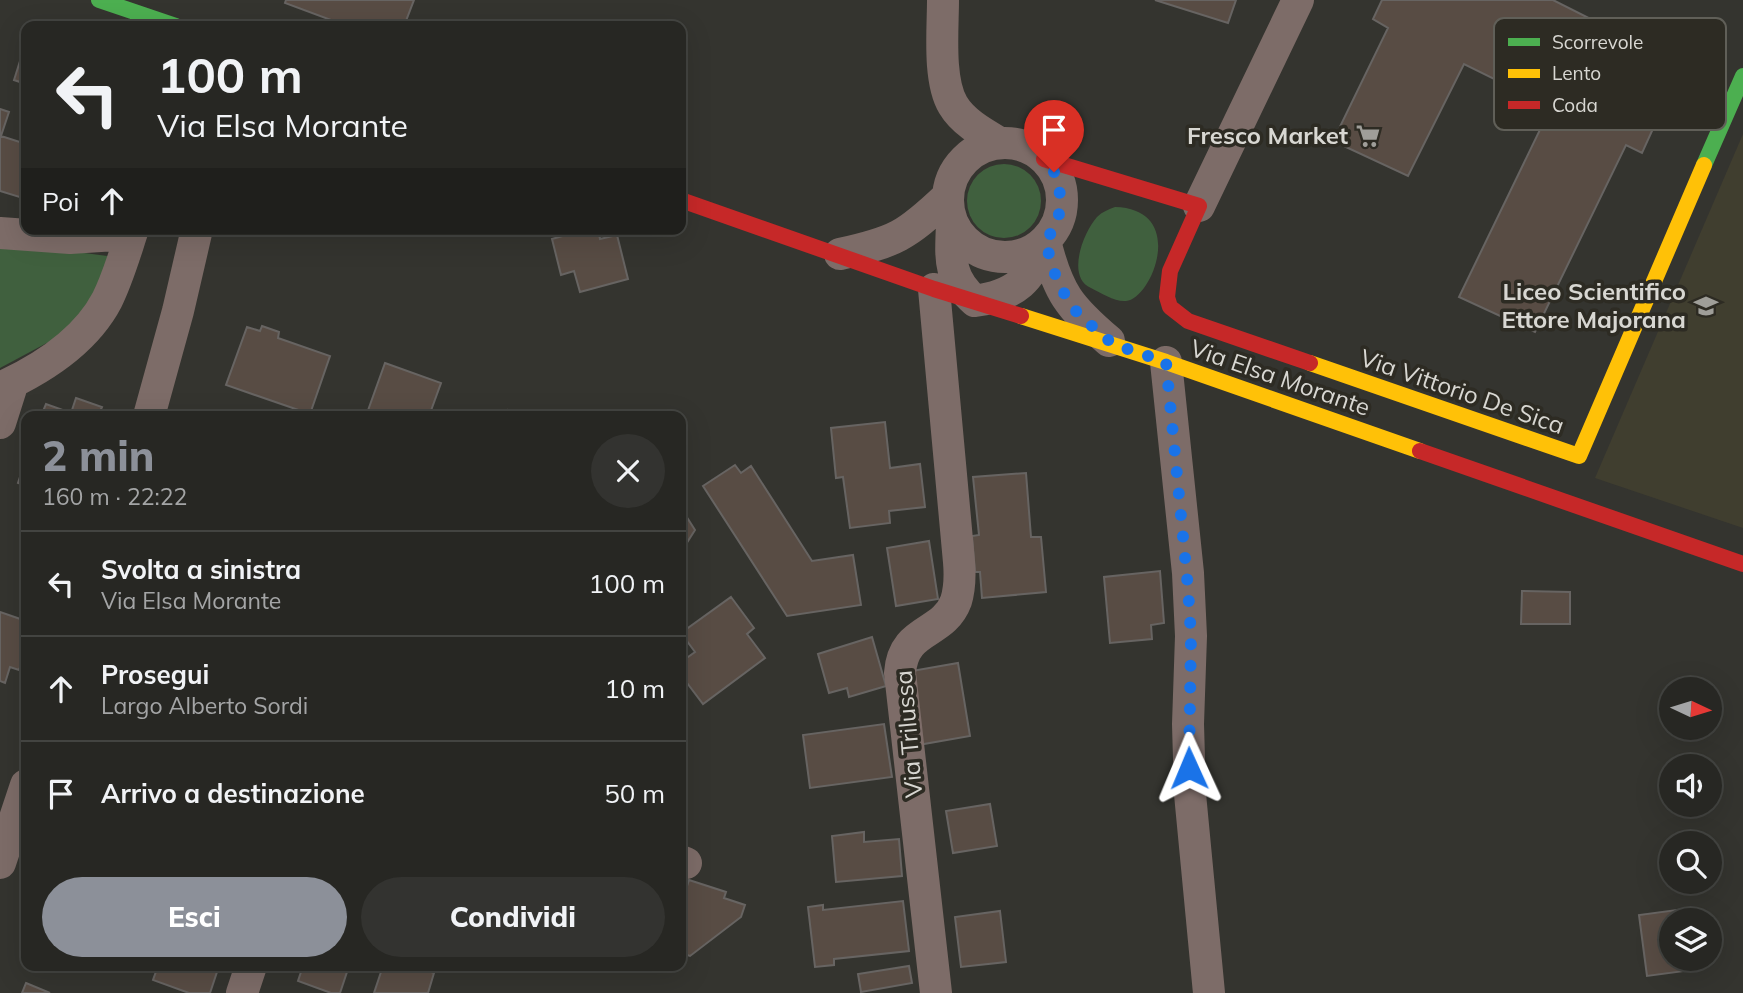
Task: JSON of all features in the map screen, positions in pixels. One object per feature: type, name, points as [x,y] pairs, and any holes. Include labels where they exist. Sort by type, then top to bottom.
[{"type":"street","points":[[99,0],[161,15]]},
{"type":"street","points":[[943,0],[945,76],[950,99],[963,117],[1000,144]]},
{"type":"street","points":[[1044,159],[1199,205],[1298,0]]},
{"type":"street","name":"Via Vittorio De Sica","points":[[1726,115],[1743,76]]},
{"type":"street","name":"Via Vittorio De Sica","points":[[1199,205],[1170,271],[1166,289],[1169,306],[1188,321],[1578,456],[1720,130]]},
{"type":"street","points":[[1016,144],[1044,159],[1054,172],[1060,187],[1062,204],[1036,265],[1024,282],[1005,293],[975,301],[963,291],[954,275],[949,210],[951,181],[964,161],[984,147],[1016,144]]},
{"type":"street","points":[[949,210],[962,238],[976,250],[993,257],[1012,257],[1030,252],[1052,230],[1080,194],[1113,178]]},
{"type":"street","name":"Via Elsa Morante","points":[[686,202],[934,289],[1166,362],[1743,564]]},
{"type":"street","points":[[840,254],[894,240],[923,220],[949,210]]},
{"type":"street","points":[[1052,230],[1058,284],[1078,314],[1113,344]]},
{"type":"street","points":[[0,233],[21,234]]},
{"type":"street","points":[[28,235],[70,238],[101,235]]},
{"type":"street","points":[[0,423],[6,385],[60,353],[86,330],[108,298],[131,235]]},
{"type":"street","points":[[150,411],[196,235]]},
{"type":"street","name":"Via Trilussa","points":[[934,289],[959,582],[955,603],[949,612],[935,626],[916,638],[904,652],[900,673],[936,993]]},
{"type":"street","points":[[1166,362],[1188,573],[1191,636],[1188,724],[1190,794],[1209,993]]},
{"type":"street","points":[[0,863],[21,800]]},
{"type":"street","points":[[242,993],[249,971]]},
{"type":"shaded area","name":"Liceo Scientifico Ettore Majorana","points":[[1743,134],[1743,528],[1595,478]]},
{"type":"green space","points":[[1004,164],[1018,167],[1030,175],[1038,187],[1041,201],[1038,215],[1030,227],[1018,235],[1004,238],[990,235],[978,227],[970,215],[967,201],[970,187],[978,175],[990,167]]},
{"type":"green space","points":[[1115,207],[1137,212],[1151,222],[1157,237],[1158,254],[1146,286],[1126,301],[1108,297],[1091,288],[1079,275],[1079,254],[1087,233],[1097,217]]},
{"type":"green space","points":[[0,242],[115,257],[71,330],[0,368]]},
{"type":"building","points":[[286,0],[414,0],[406,21],[334,21],[285,3]]},
{"type":"building","points":[[1155,0],[1236,0],[1228,23]]},
{"type":"building","points":[[1382,0],[1553,0],[1589,18],[1494,18],[1494,79],[1464,64],[1408,176],[1333,141],[1388,28],[1373,19]]},
{"type":"building","points":[[21,58],[21,82],[14,80]]},
{"type":"building","points":[[0,109],[9,112],[1,136],[21,142],[21,197],[0,191]]},
{"type":"building","points":[[1540,130],[1652,130],[1642,153],[1626,145],[1535,332],[1459,297]]},
{"type":"building","points":[[566,235],[599,235],[600,239],[617,235],[628,279],[580,292],[574,271],[561,275],[552,239]]},
{"type":"building","points":[[262,326],[279,332],[278,338],[330,356],[311,411],[301,411],[226,385],[247,327],[260,331]]},
{"type":"building","points":[[385,363],[441,383],[431,411],[368,411]]},
{"type":"building","points":[[76,398],[102,407],[100,411],[72,411]]},
{"type":"building","points":[[46,404],[65,411],[43,411]]},
{"type":"building","points":[[885,422],[890,468],[920,464],[925,507],[889,511],[890,523],[850,528],[843,477],[836,478],[831,428]]},
{"type":"building","points":[[735,465],[741,473],[751,466],[812,561],[853,555],[861,605],[787,616],[703,486]]},
{"type":"building","points":[[1026,473],[1031,537],[1041,537],[1046,592],[982,598],[980,572],[975,572],[972,536],[979,535],[973,477]]},
{"type":"building","points":[[686,516],[695,530],[686,544]]},
{"type":"building","points":[[929,541],[938,599],[896,606],[887,548]]},
{"type":"building","points":[[1160,571],[1164,623],[1151,625],[1152,639],[1110,643],[1104,577]]},
{"type":"building","points":[[1522,591],[1570,592],[1570,624],[1521,624]]},
{"type":"building","points":[[731,597],[754,628],[747,634],[765,658],[703,704],[686,682],[686,658],[695,652],[686,640],[686,629]]},
{"type":"building","points":[[0,612],[21,619],[21,664],[19,670],[10,667],[5,683],[0,681]]},
{"type":"building","points":[[872,637],[886,686],[849,697],[847,688],[829,693],[818,654]]},
{"type":"building","points":[[958,663],[970,736],[918,745],[906,672]]},
{"type":"building","points":[[884,724],[892,777],[810,788],[803,735]]},
{"type":"building","points":[[990,804],[997,846],[953,853],[946,811]]},
{"type":"building","points":[[864,832],[864,842],[899,839],[902,876],[836,882],[832,836]]},
{"type":"building","points":[[689,880],[726,892],[724,898],[745,905],[741,917],[690,956],[686,955],[686,889]]},
{"type":"building","points":[[903,901],[909,951],[834,959],[834,965],[815,967],[808,907],[823,905],[823,910]]},
{"type":"building","points":[[1000,911],[1006,962],[961,967],[955,917]]},
{"type":"building","points":[[1659,912],[1659,971],[1684,971],[1647,976],[1639,915]]},
{"type":"building","points":[[909,966],[912,983],[861,992],[858,974]]},
{"type":"building","points":[[156,971],[217,971],[210,993],[189,993],[153,980]]},
{"type":"building","points":[[301,971],[347,971],[340,993],[331,993],[298,981]]},
{"type":"building","points":[[381,971],[434,973],[428,993],[374,993]]},
{"type":"building","points":[[26,983],[50,993],[22,993]]},
{"type":"traffic: fast","points":[[99,0],[161,21]]},
{"type":"traffic: fast","points":[[1726,115],[1743,76]]},
{"type":"traffic: fast","points":[[1704,165],[1719,130]]},
{"type":"traffic: slow","points":[[1310,363],[1579,456],[1704,165]]},
{"type":"traffic: slow","points":[[1021,316],[1166,362],[1420,451]]},
{"type":"traffic: jam","points":[[1044,159],[1199,206],[1170,271],[1167,297],[1170,307],[1188,321],[1310,363]]},
{"type":"traffic: jam","points":[[686,202],[934,289],[1021,316]]},
{"type":"traffic: jam","points":[[1420,451],[1743,564]]},
{"type":"place","name":"Fresco Market","points":[[1368,136]]},
{"type":"place","name":"Liceo Scientifico Ettore Majorana","points":[[1706,306]]},
{"type":"route","points":[[1054,172],[1060,187],[1062,204],[1053,231],[1045,241],[1058,284],[1067,300],[1078,314],[1113,344],[1166,362],[1186,558],[1191,636],[1189,768]]}]
